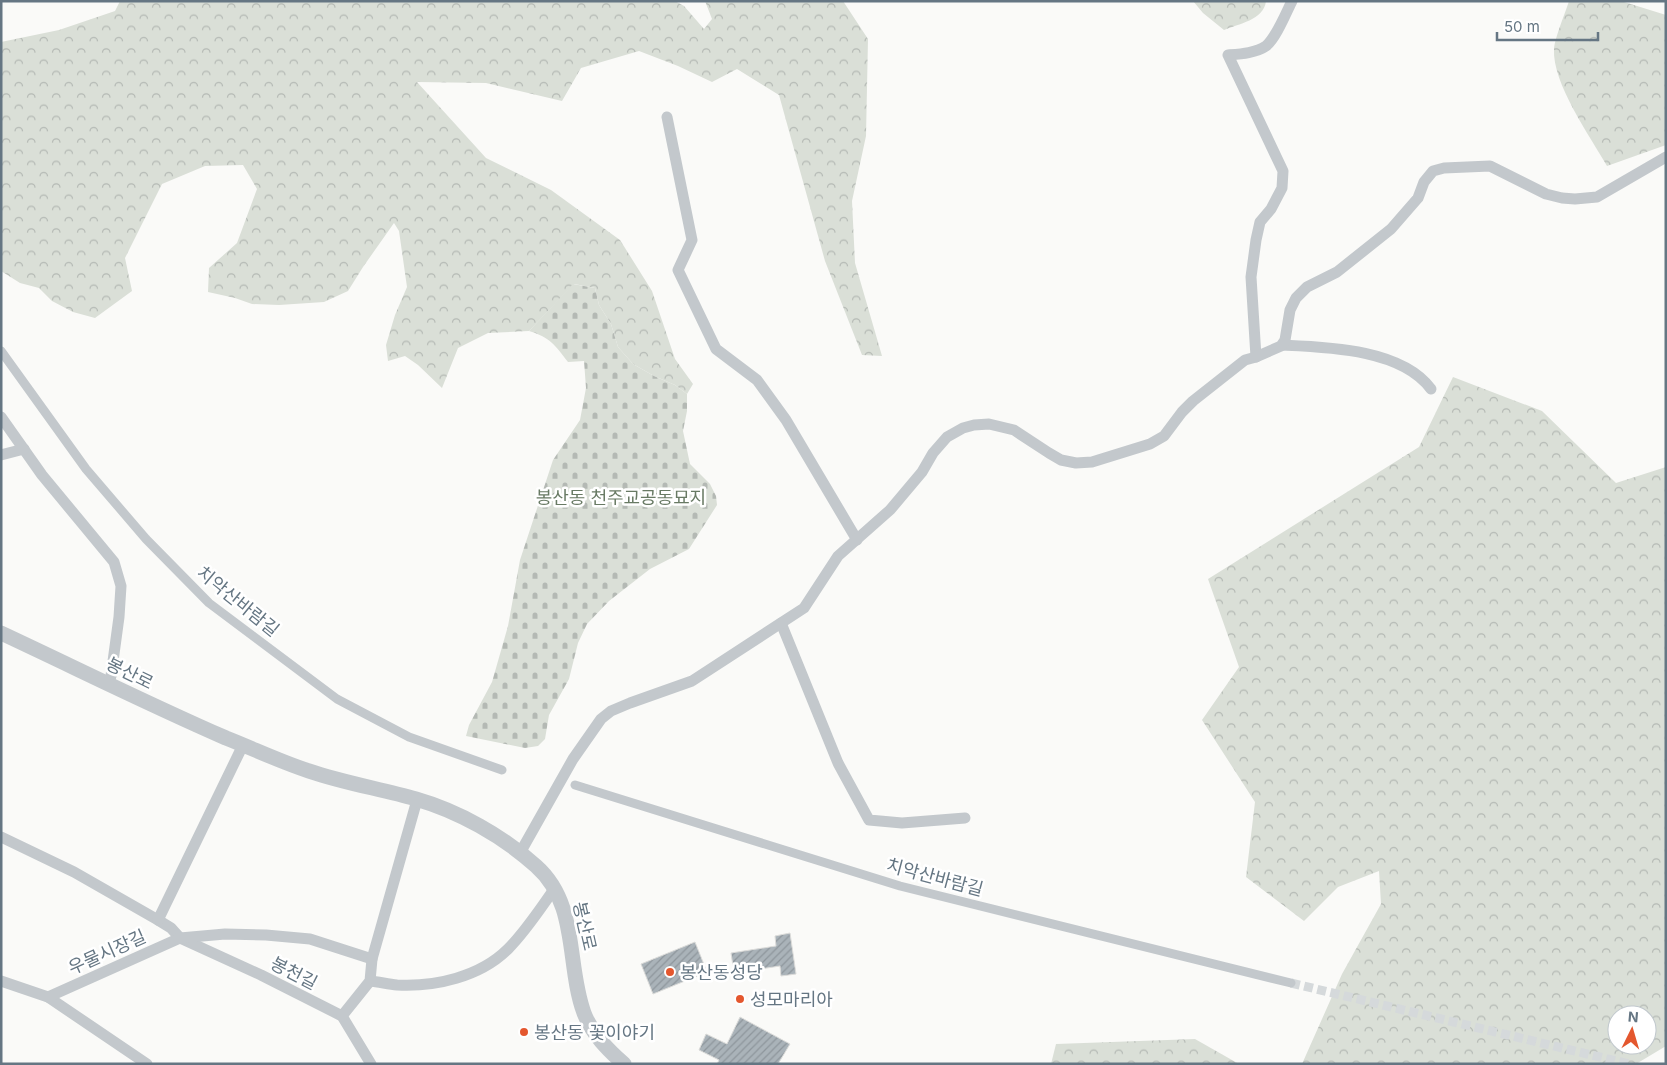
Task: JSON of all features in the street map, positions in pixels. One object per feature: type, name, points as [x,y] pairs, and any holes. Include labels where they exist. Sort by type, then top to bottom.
[{"type":"street","points":[[1256,357],[1251,277],[1256,240],[1260,222],[1271,209],[1282,188],[1283,171],[1228,56],[1244,54],[1267,45],[1292,1]]},
{"type":"street","points":[[667,117],[692,240],[678,270],[716,349],[757,380],[786,420],[857,540]]},
{"type":"street","points":[[1282,345],[1285,340],[1290,310],[1296,298],[1307,287],[1337,272],[1391,229],[1418,198],[1424,182],[1434,171],[1444,168],[1490,166],[1546,194],[1574,199],[1597,197],[1666,157]]},
{"type":"street","points":[[520,853],[573,759],[600,719],[611,711],[630,703],[692,681],[804,608],[838,556],[890,510],[922,472],[933,453],[947,437],[963,428],[989,424],[1014,430],[1061,460],[1076,463],[1092,462],[1150,444],[1164,436],[1193,401],[1245,360],[1282,345],[1353,350],[1390,360],[1423,378],[1431,388]]},
{"type":"street","name":"치악산바람길","points":[[1,351],[92,476],[146,539],[209,603],[336,698],[409,737],[502,770]]},
{"type":"street","points":[[1,417],[42,475],[114,562],[121,586],[116,645],[109,683]]},
{"type":"street","points":[[1,455],[24,449]]},
{"type":"street","points":[[781,623],[838,762],[869,820],[902,823],[965,818]]},
{"type":"street","name":"봉산로","points":[[1,633],[171,714],[243,745],[309,771],[417,800],[459,817],[492,834],[520,853],[537,867],[555,888],[564,911],[570,936],[577,988],[584,1014],[595,1035],[624,1064]]},
{"type":"street","points":[[158,920],[243,745]]},
{"type":"street","name":"치악산바람길","points":[[576,785],[900,886],[1291,983]]},
{"type":"street","points":[[372,1064],[342,1016],[370,980],[372,959],[417,800]]},
{"type":"street","name":"봉천길","points":[[1,837],[74,872],[171,928],[180,938],[261,975],[342,1016]]},
{"type":"street","points":[[370,980],[397,985],[435,983],[463,976],[487,965],[507,951],[555,888]]},
{"type":"street","name":"봉천길","points":[[180,938],[225,934],[310,939],[372,959]]},
{"type":"street","name":"우물시장길","points":[[48,997],[180,938]]},
{"type":"street","points":[[1,981],[48,997],[147,1064]]},
{"type":"green space","points":[[120,1],[675,1],[684,6],[704,29],[712,19],[705,1],[843,1],[868,39],[866,136],[852,201],[855,263],[882,356],[862,355],[825,261],[779,95],[737,69],[712,82],[639,51],[581,68],[562,101],[486,83],[417,82],[486,158],[551,190],[620,240],[652,291],[675,359],[693,384],[687,394],[675,385],[633,364],[618,347],[611,324],[599,305],[595,288],[574,284],[529,331],[488,333],[458,348],[442,388],[418,365],[405,356],[388,361],[386,345],[395,315],[407,287],[399,231],[394,223],[348,291],[324,302],[279,305],[252,304],[208,292],[209,268],[237,243],[257,189],[243,165],[205,166],[162,184],[125,258],[132,291],[95,318],[73,312],[52,301],[39,288],[20,283],[1,271],[1,42],[59,30],[115,11]]},
{"type":"green space","points":[[1193,1],[1266,1],[1261,13],[1256,17],[1224,30],[1203,13]]},
{"type":"green space","points":[[1569,1],[1621,1],[1666,15],[1666,145],[1607,166],[1573,109],[1565,93],[1555,63],[1555,44]]},
{"type":"green space","name":"봉산동 천주교공동묘지","points":[[573,284],[595,288],[599,305],[611,324],[618,347],[633,364],[675,385],[687,394],[687,411],[683,431],[690,464],[710,484],[716,496],[717,505],[689,549],[650,569],[609,601],[587,624],[578,643],[569,679],[549,715],[545,739],[538,746],[525,748],[466,736],[469,725],[492,682],[508,626],[520,560],[553,460],[580,420],[586,388],[584,361],[568,362],[552,342],[529,331]]},
{"type":"green space","points":[[1453,377],[1542,411],[1616,483],[1666,467],[1666,1046],[1657,1051],[1657,1005],[1607,1005],[1607,1055],[1651,1055],[1636,1064],[1302,1064],[1342,974],[1381,904],[1379,871],[1338,887],[1304,921],[1246,877],[1255,802],[1202,720],[1239,667],[1208,579],[1419,447]]},
{"type":"green space","points":[[1195,1039],[1239,1064],[1051,1064],[1056,1044]]},
{"type":"building","points":[[790,933],[796,974],[781,976],[780,966],[734,973],[731,953],[776,946],[775,936]]},
{"type":"building","points":[[695,942],[707,972],[653,994],[641,964]]},
{"type":"building","points":[[740,1017],[790,1044],[778,1064],[717,1064],[719,1060],[699,1050],[706,1034],[727,1044]]},
{"type":"tunnel","points":[[1291,983],[1629,1064]]},
{"type":"place","name":"봉산동성당","points":[[670,972]]},
{"type":"place","name":"성모마리아","points":[[740,999]]},
{"type":"place","name":"봉산동 꽃이야기","points":[[524,1032]]}]
